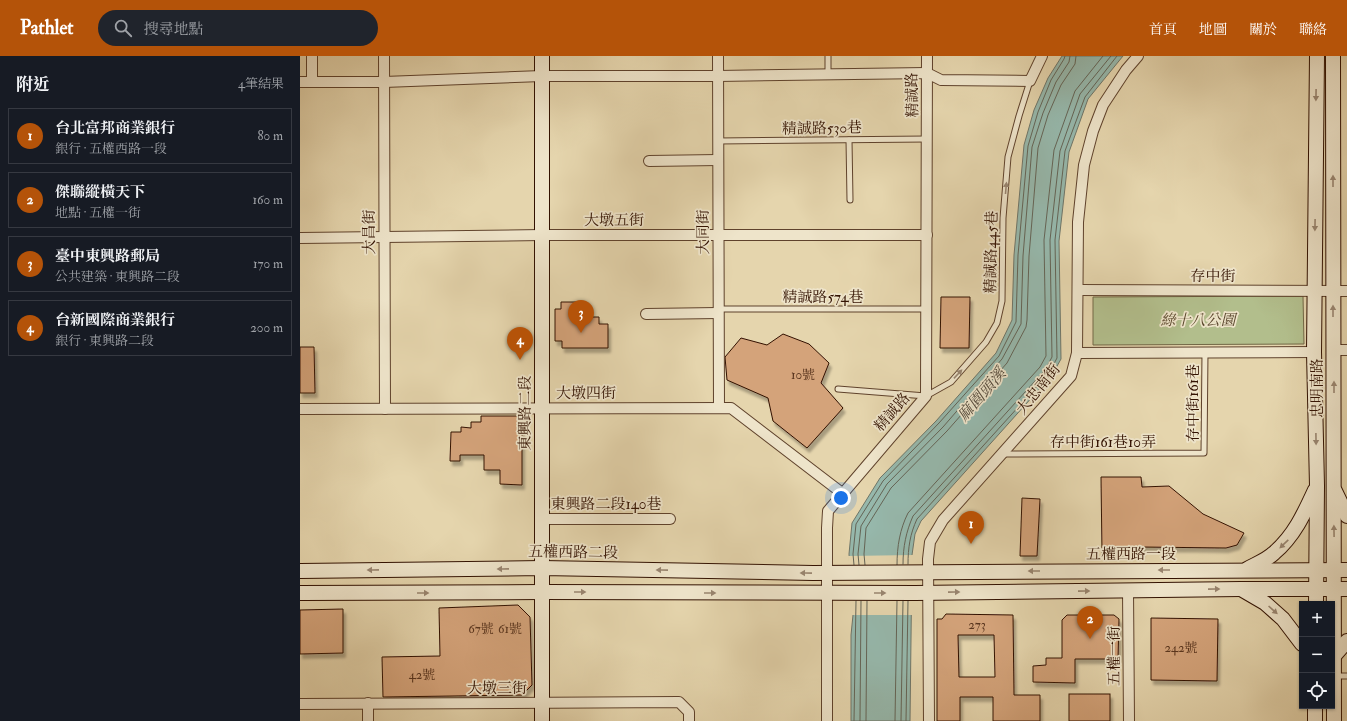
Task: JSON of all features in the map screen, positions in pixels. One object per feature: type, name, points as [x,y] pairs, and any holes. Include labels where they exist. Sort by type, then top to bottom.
[{"type":"main road","name":"東興路二段","points":[[542,56],[542,721]]},
{"type":"main road","name":"忠明南路","points":[[1316,601],[1317,486],[1314,291],[1317,56]]},
{"type":"main road","name":"忠明南路","points":[[1333,56],[1340,291],[1340,350],[1333,486],[1340,570],[1340,589],[1335,645]]},
{"type":"main road","points":[[1245,570],[1273,554],[1289,539],[1301,520],[1317,486]]},
{"type":"main road","points":[[1333,486],[1347,516]]},
{"type":"main road","name":"五權西路二段","points":[[300,571],[542,568],[845,572]]},
{"type":"main road","name":"五權西路一段","points":[[845,572],[1340,570]]},
{"type":"main road","points":[[1241,589],[1265,603],[1282,619],[1299,640]]},
{"type":"main road","points":[[300,594],[541,592],[921,593],[1340,589]]},
{"type":"main road","points":[[1335,655],[1347,641]]},
{"type":"main road","name":"忠明南路","points":[[1334,721],[1341,676],[1335,659]]},
{"type":"main road","points":[[1315,709],[1315,721]]},
{"type":"street","points":[[312,56],[312,82]]},
{"type":"street","name":"大昌街","points":[[384,56],[385,409]]},
{"type":"street","name":"大同街","points":[[718,56],[719,408]]},
{"type":"street","name":"精誠路","points":[[827,721],[828,511],[926,396],[927,56]]},
{"type":"street","points":[[300,82],[384,82],[542,76],[718,76],[926,73],[941,80],[1030,81],[1042,56]]},
{"type":"street","name":"大忠南街","points":[[929,721],[921,572],[930,542],[943,520],[1071,376],[1077,354],[1078,222],[1084,165],[1093,131],[1103,105],[1126,70],[1138,56]]},
{"type":"street","points":[[649,161],[718,160]]},
{"type":"street","name":"大墩五街","points":[[300,238],[542,235],[927,235]]},
{"type":"street","name":"存中街","points":[[1078,290],[1340,291]]},
{"type":"street","points":[[646,314],[718,311]]},
{"type":"street","points":[[1077,354],[1314,352]]},
{"type":"street","name":"大墩四街","points":[[300,409],[732,408],[842,493]]},
{"type":"street","name":"東興路二段140巷","points":[[542,519],[670,519]]},
{"type":"street","name":"五權一街","points":[[1128,590],[1129,721]]},
{"type":"street","name":"大墩三街","points":[[300,704],[679,702],[689,716]]},
{"type":"street","points":[[368,704],[368,721]]},
{"type":"lane","points":[[828,56],[828,74]]},
{"type":"lane","name":"精誠路445巷","points":[[926,396],[951,382],[986,342],[997,323],[1002,302],[1003,218],[1008,157],[1030,81]]},
{"type":"lane","name":"精誠路530巷","points":[[718,141],[927,139]]},
{"type":"lane","points":[[849,140],[850,200]]},
{"type":"lane","name":"精誠路574巷","points":[[718,311],[927,309]]},
{"type":"lane","name":"存中街161巷","points":[[1204,453],[1205,354]]},
{"type":"lane","points":[[838,389],[926,396]]},
{"type":"lane","name":"存中街161巷10弄","points":[[1002,454],[1204,453]]},
{"type":"green space","name":"綠十八公園","points":[[1303,296],[1304,344],[1093,345],[1093,297]]},
{"type":"water","name":"麻園頭溪","points":[[1062,56],[1123,56],[1088,99],[1069,152],[1059,241],[1061,359],[1052,375],[921,521],[915,534],[912,555],[910,721],[851,721],[851,635],[853,615],[849,554],[852,523],[880,478],[936,421],[996,353],[1012,320],[1014,255],[1024,145],[1034,110],[1048,78]]},
{"type":"pier","points":[[913,555],[913,615],[851,615],[848,556]]},
{"type":"building","points":[[941,297],[970,297],[969,348],[940,348]]},
{"type":"building","points":[[561,302],[576,302],[576,317],[599,317],[599,324],[608,324],[608,348],[562,348],[562,341],[555,341],[555,309],[561,309]]},
{"type":"building","points":[[783,334],[809,344],[829,363],[821,383],[843,408],[807,448],[773,421],[768,398],[727,380],[725,357],[741,338],[767,345]]},
{"type":"building","points":[[300,347],[314,347],[315,393],[300,393]]},
{"type":"building","points":[[481,416],[522,416],[522,485],[500,484],[500,470],[484,470],[484,455],[460,455],[460,461],[450,461],[451,432],[461,432],[461,427],[471,428],[471,422],[481,422]]},
{"type":"building","points":[[1101,477],[1141,477],[1142,487],[1169,486],[1203,514],[1244,533],[1237,545],[1226,548],[1142,547],[1142,552],[1102,553]]},
{"type":"building","points":[[1022,498],[1040,499],[1037,556],[1020,556]]},
{"type":"building","points":[[518,605],[530,617],[532,685],[522,695],[383,697],[382,657],[440,656],[439,608]]},
{"type":"building","points":[[343,609],[343,653],[300,654],[300,610]]},
{"type":"building","points":[[946,614],[1013,615],[1014,695],[1040,695],[1040,721],[993,721],[993,697],[960,697],[960,721],[937,721],[937,619],[942,619]],"holes":[[[958,635],[994,635],[995,677],[959,677]]]},
{"type":"building","points":[[1067,615],[1114,615],[1119,619],[1118,659],[1075,659],[1075,683],[1033,682],[1033,666],[1046,665],[1046,658],[1062,658],[1062,620]]},
{"type":"building","points":[[1151,618],[1218,619],[1217,681],[1151,680]]},
{"type":"building","points":[[1069,694],[1110,694],[1110,721],[1069,721]]},
{"type":"place","name":"臺中東興路郵局","points":[[581,333]]},
{"type":"place","name":"台新國際商業銀行","points":[[520,360]]},
{"type":"place","name":"台北富邦商業銀行","points":[[971,544]]},
{"type":"place","name":"傑聯縱橫天下","points":[[1090,639]]}]
